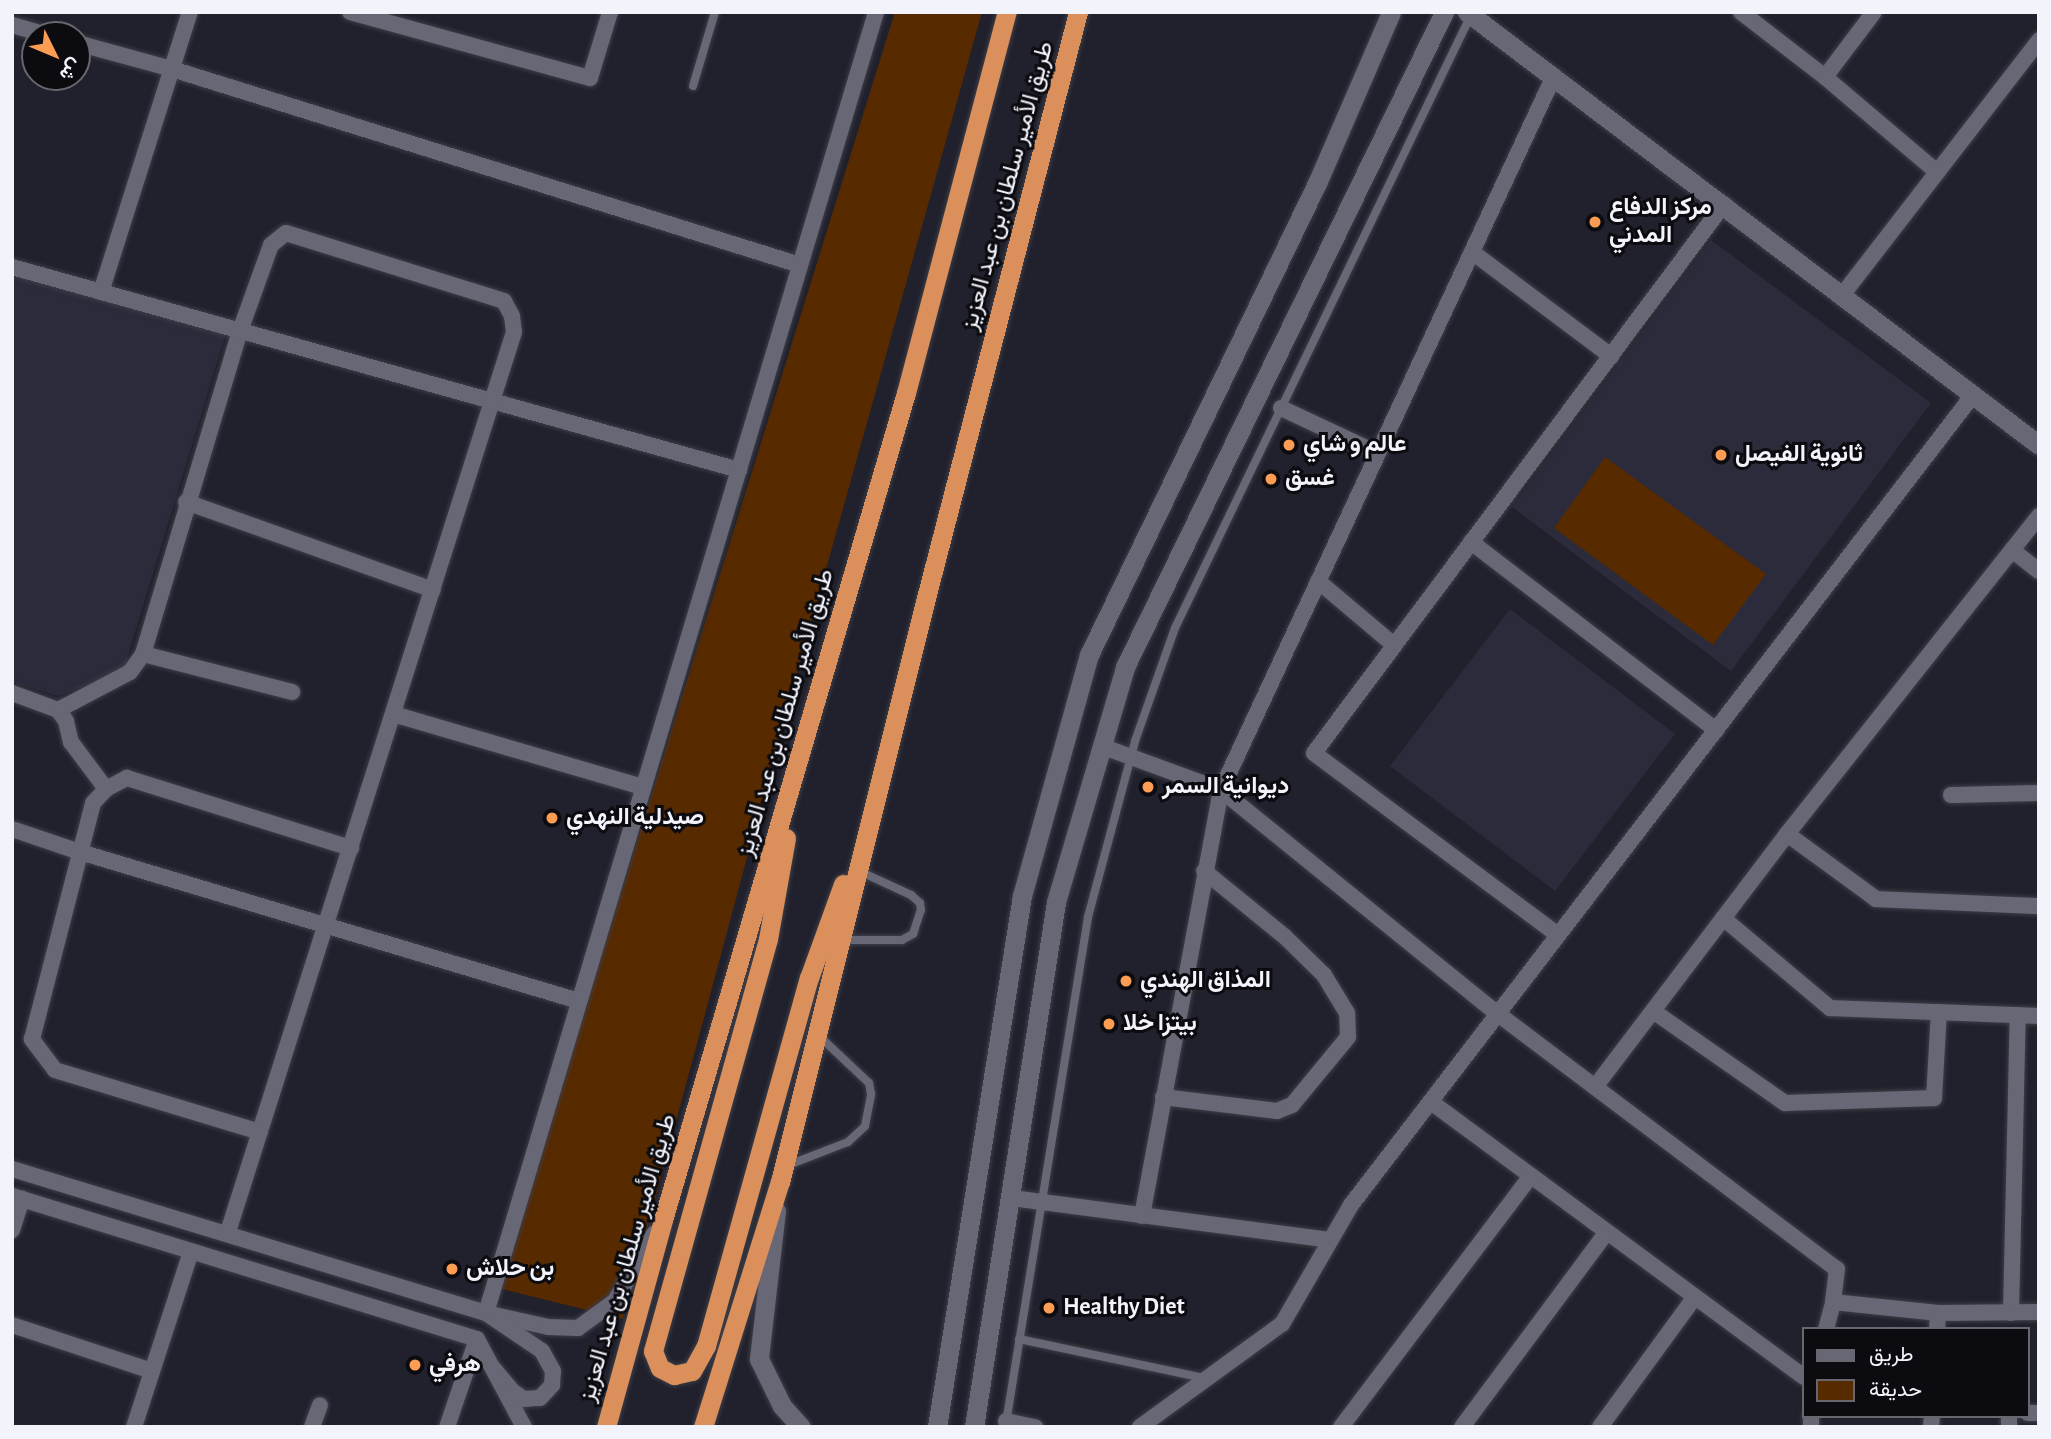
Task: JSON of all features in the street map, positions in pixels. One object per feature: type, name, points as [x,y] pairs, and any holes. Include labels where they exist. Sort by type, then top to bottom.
[{"type":"highway","name":"طريق الأمير سلطان بن عبد العزيز","points":[[606,1427],[663,1220],[906,393],[1007,12]]},
{"type":"highway","name":"طريق الأمير سلطان بن عبد العزيز","points":[[703,1427],[781,1174],[1078,12]]},
{"type":"highway","points":[[802,747],[768,939],[653,1351],[660,1368],[674,1375],[692,1371],[706,1346],[809,978],[878,789]]},
{"type":"street","points":[[101,292],[190,12]]},
{"type":"street","points":[[350,12],[590,78],[610,12]]},
{"type":"street","points":[[486,1312],[876,12]]},
{"type":"street","points":[[937,1427],[1023,896],[1089,654],[1318,181],[1391,12]]},
{"type":"street","points":[[974,1427],[1012,1198],[1056,902],[1125,667],[1444,12]]},
{"type":"street","points":[[1741,12],[1937,172]]},
{"type":"street","points":[[1825,78],[1874,12]]},
{"type":"street","points":[[1470,13],[1973,395],[2037,439]]},
{"type":"street","points":[[1843,294],[2039,40]]},
{"type":"street","points":[[91,47],[172,69],[800,265]]},
{"type":"street","points":[[1142,1216],[1221,790],[1554,76]]},
{"type":"street","points":[[1558,935],[1314,752],[1724,204]]},
{"type":"street","points":[[58,710],[130,672],[143,654],[186,502],[240,331],[271,245],[286,233],[504,301],[512,317],[514,332],[228,1232]]},
{"type":"street","points":[[1472,252],[1611,356]]},
{"type":"street","points":[[12,267],[739,470]]},
{"type":"street","points":[[1140,1427],[1282,1324],[1351,1205],[1973,395]]},
{"type":"street","points":[[1281,408],[1377,453]]},
{"type":"street","points":[[186,502],[433,590]]},
{"type":"street","points":[[1595,1087],[1787,834],[2039,516]]},
{"type":"street","points":[[1471,542],[1716,730]]},
{"type":"street","points":[[2012,550],[2039,571]]},
{"type":"street","points":[[1318,581],[1394,645]]},
{"type":"street","points":[[143,654],[292,692]]},
{"type":"street","points":[[12,692],[58,710],[66,721],[71,742],[106,789]]},
{"type":"street","points":[[393,714],[643,787]]},
{"type":"street","points":[[1101,746],[1221,790],[1498,1014],[1838,1269],[1827,1327]]},
{"type":"street","points":[[260,1132],[55,1070],[41,1056],[32,1039],[93,803],[106,789],[127,778],[351,848]]},
{"type":"street","points":[[1951,795],[2039,793]]},
{"type":"street","points":[[12,829],[80,852],[579,1001]]},
{"type":"street","points":[[1787,834],[1876,900],[2039,906]]},
{"type":"street","points":[[1163,1097],[1277,1111],[1292,1105],[1348,1037],[1347,1013],[1324,975],[1284,936],[1204,871]]},
{"type":"street","points":[[1723,918],[1830,1008],[2039,1016]]},
{"type":"street","points":[[1653,1011],[1785,1103],[1934,1098],[1939,1012]]},
{"type":"street","points":[[2011,1313],[2018,1015]]},
{"type":"street","points":[[1431,1102],[1802,1376]]},
{"type":"street","points":[[12,1169],[486,1312],[548,1327],[578,1328],[615,1301],[663,1220]]},
{"type":"street","points":[[781,1174],[759,1359],[782,1406],[801,1427]]},
{"type":"street","points":[[1341,1427],[1531,1176]]},
{"type":"street","points":[[12,1230],[17,1198],[477,1339],[524,1427]]},
{"type":"street","points":[[1012,1198],[1329,1240]]},
{"type":"street","points":[[1462,1427],[1607,1232]]},
{"type":"street","points":[[134,1427],[191,1252]]},
{"type":"street","points":[[1600,1427],[1694,1298]]},
{"type":"street","points":[[1833,1302],[1938,1321],[2039,1312]]},
{"type":"street","points":[[486,1312],[541,1351],[554,1371],[552,1385],[540,1398],[524,1399],[512,1391],[493,1368]]},
{"type":"street","points":[[12,1325],[152,1371]]},
{"type":"street","points":[[447,1427],[477,1339]]},
{"type":"street","points":[[312,1427],[320,1405]]},
{"type":"street","points":[[929,1427],[940,1407]]},
{"type":"street","points":[[1005,1424],[1035,1427]]},
{"type":"lane","points":[[693,86],[715,12]]},
{"type":"lane","points":[[1005,1424],[1088,917],[1131,756],[1175,628],[1470,13]]},
{"type":"lane","points":[[840,940],[902,940],[912,934],[921,910],[920,903],[911,895],[858,870]]},
{"type":"lane","points":[[781,1174],[848,1142],[865,1126],[871,1094],[869,1083],[817,1034]]},
{"type":"lane","points":[[1019,1339],[1207,1379]]},
{"type":"shaded area","name":"ثانوية الفيصل","points":[[1711,240],[1931,403],[1731,671],[1512,507]]},
{"type":"shaded area","points":[[12,269],[226,333],[123,672],[58,696],[12,682]]},
{"type":"shaded area","points":[[1510,609],[1675,734],[1555,891],[1390,766]]},
{"type":"green space","points":[[895,12],[982,12],[788,705],[623,1319],[498,1288]]},
{"type":"green space","points":[[1605,457],[1766,574],[1713,645],[1554,528]]},
{"type":"place","name":"مركز الدفاع المدني","points":[[1595,222]]},
{"type":"place","name":"عالم و شاي","points":[[1289,445]]},
{"type":"place","name":"ثانوية الفيصل","points":[[1721,455]]},
{"type":"place","name":"غسق","points":[[1271,479]]},
{"type":"place","name":"ديوانية السمر","points":[[1148,787]]},
{"type":"place","name":"صيدلية النهدي","points":[[552,818]]},
{"type":"place","name":"المذاق الهندي","points":[[1126,981]]},
{"type":"place","name":"بيتزا خلا","points":[[1109,1024]]},
{"type":"place","name":"بن حلاش","points":[[452,1269]]},
{"type":"place","name":"Healthy Diet","points":[[1049,1308]]},
{"type":"place","name":"هرفي","points":[[415,1365]]}]
